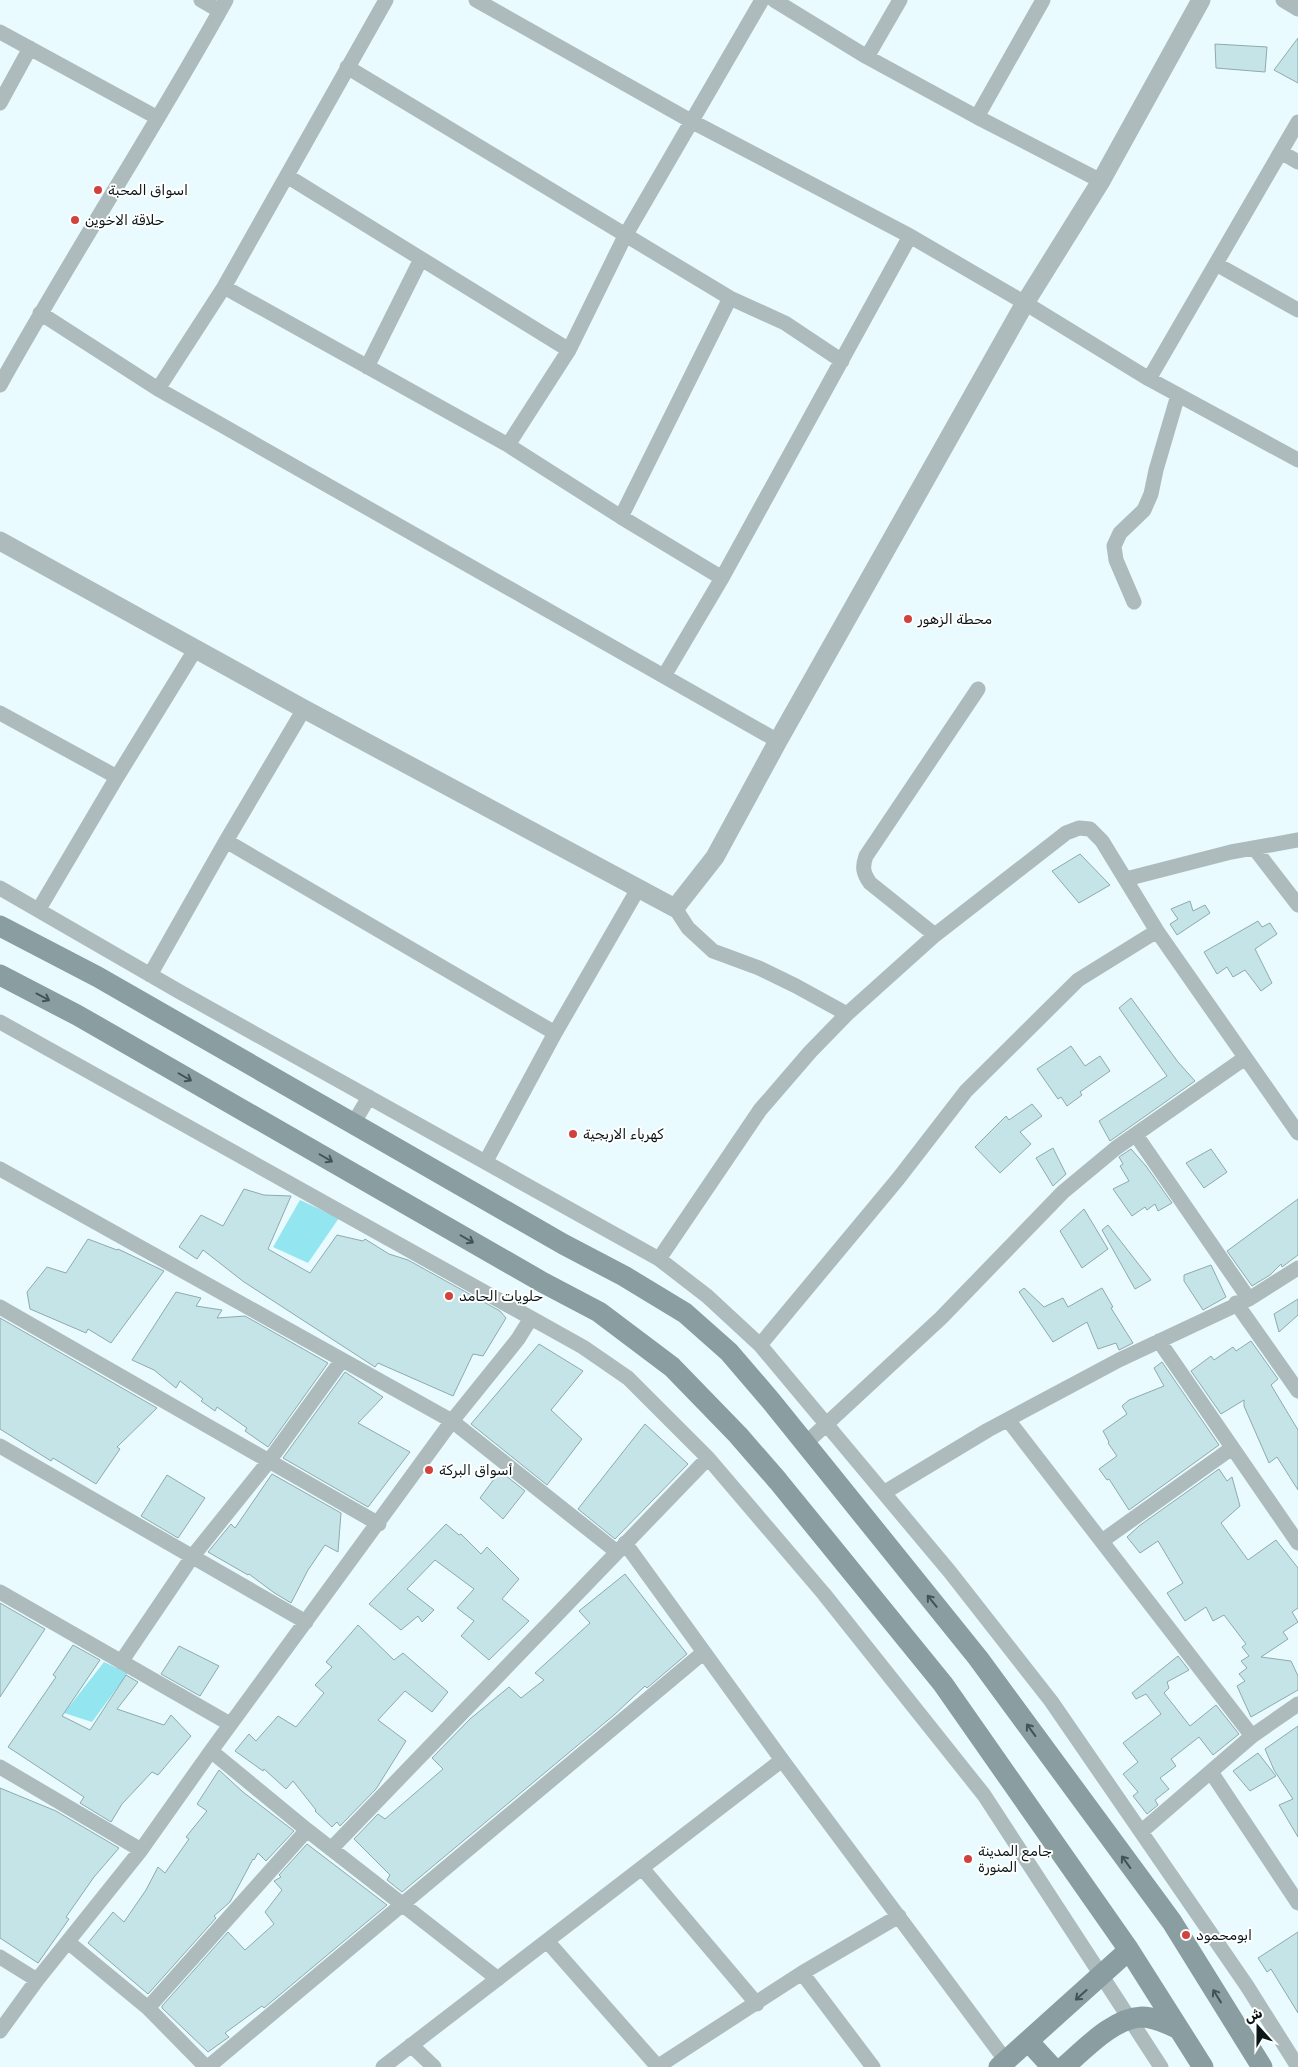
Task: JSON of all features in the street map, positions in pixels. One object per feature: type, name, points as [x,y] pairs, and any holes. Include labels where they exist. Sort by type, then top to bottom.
[{"type":"main road","points":[[0,926],[98,977],[563,1244],[624,1276],[685,1313],[729,1352],[806,1443],[978,1658],[1172,1922],[1262,2067]]},
{"type":"main road","points":[[0,975],[77,1015],[542,1282],[599,1312],[672,1367],[738,1435],[778,1481],[944,1684],[1129,1950],[1203,2067]]},
{"type":"main road","points":[[1002,2064],[1029,2042],[1129,1950]]},
{"type":"main road","points":[[1064,2067],[1100,2035],[1115,2026],[1131,2020],[1142,2017],[1159,2020],[1179,2029]]},
{"type":"main road","points":[[1029,2042],[1052,2067]]},
{"type":"street","points":[[0,385],[40,312],[158,118],[223,5],[201,0]]},
{"type":"street","points":[[158,389],[224,287],[386,0]]},
{"type":"street","points":[[476,0],[691,122],[910,236],[1025,303],[1149,379],[1298,460]]},
{"type":"street","points":[[508,445],[569,350],[625,236],[762,0]]},
{"type":"street","points":[[774,0],[867,57],[977,117],[1101,181]]},
{"type":"street","points":[[867,57],[900,0]]},
{"type":"street","points":[[675,908],[715,857],[778,741],[1025,303],[1101,181],[1201,0]]},
{"type":"street","points":[[1283,0],[1298,9]]},
{"type":"street","points":[[977,117],[1037,2]]},
{"type":"street","points":[[0,32],[158,118]]},
{"type":"street","points":[[0,103],[30,48]]},
{"type":"street","points":[[347,67],[730,298],[785,323],[842,361]]},
{"type":"street","points":[[1149,379],[1298,122]]},
{"type":"street","points":[[1281,152],[1298,162]]},
{"type":"street","points":[[287,176],[569,350]]},
{"type":"street","points":[[664,676],[722,578],[910,236]]},
{"type":"street","points":[[367,367],[420,259]]},
{"type":"street","points":[[1216,264],[1298,310]]},
{"type":"street","points":[[224,287],[508,445],[620,517],[722,578]]},
{"type":"street","points":[[620,517],[730,298]]},
{"type":"street","points":[[40,312],[158,389],[778,741]]},
{"type":"street","points":[[1134,602],[1116,560],[1114,546],[1120,533],[1144,510],[1151,494],[1178,395]]},
{"type":"street","points":[[0,541],[195,650],[675,908],[688,928],[713,951],[766,972],[847,1014]]},
{"type":"street","points":[[39,910],[117,777],[195,650]]},
{"type":"street","points":[[935,936],[870,883],[865,875],[863,866],[866,856],[978,688]]},
{"type":"street","points":[[150,975],[304,709]]},
{"type":"street","points":[[0,713],[117,777]]},
{"type":"street","points":[[659,1259],[760,1110],[810,1052],[847,1014],[935,936],[1066,833],[1079,828],[1090,829],[1102,841],[1157,931],[1298,1133]]},
{"type":"street","points":[[1126,879],[1254,848],[1298,840]]},
{"type":"street","points":[[226,841],[555,1033]]},
{"type":"street","points":[[1254,848],[1298,905]]},
{"type":"street","points":[[0,888],[150,975],[659,1259],[707,1296],[760,1345],[885,1492],[1051,1701],[1247,1986],[1298,2067]]},
{"type":"street","points":[[486,1161],[555,1033],[638,889]]},
{"type":"street","points":[[760,1345],[898,1179],[966,1091],[1078,980],[1157,931]]},
{"type":"street","points":[[0,1023],[583,1347],[628,1378],[708,1458],[824,1594],[984,1795],[1161,2067]]},
{"type":"street","points":[[806,1443],[941,1318],[1063,1192],[1116,1148],[1245,1058]]},
{"type":"street","points":[[353,1124],[369,1097]]},
{"type":"street","points":[[1136,1135],[1298,1391]]},
{"type":"street","points":[[0,1169],[452,1422],[621,1547],[704,1652],[898,1916],[1002,2064]]},
{"type":"street","points":[[885,1492],[1008,1420],[1159,1341],[1242,1301],[1298,1268]]},
{"type":"street","points":[[0,1307],[378,1524]]},
{"type":"street","points":[[0,2031],[37,1980],[141,1850],[230,1724],[452,1422],[518,1339],[531,1318]]},
{"type":"street","points":[[1159,1341],[1298,1543]]},
{"type":"street","points":[[121,1662],[192,1557],[269,1461],[342,1360]]},
{"type":"street","points":[[1008,1420],[1252,1736]]},
{"type":"street","points":[[0,1446],[306,1622]]},
{"type":"street","points":[[1102,1541],[1232,1448]]},
{"type":"street","points":[[331,1849],[708,1458]]},
{"type":"street","points":[[0,1592],[230,1724]]},
{"type":"street","points":[[68,1942],[148,2008],[202,2065],[402,1904],[704,1652]]},
{"type":"street","points":[[1142,1831],[1252,1736],[1298,1704]]},
{"type":"street","points":[[211,1750],[307,1830],[498,1979]]},
{"type":"street","points":[[383,2067],[782,1760]]},
{"type":"street","points":[[0,1767],[141,1850]]},
{"type":"street","points":[[1211,1772],[1298,1904]]},
{"type":"street","points":[[148,2008],[307,1830]]},
{"type":"street","points":[[642,1868],[757,2004]]},
{"type":"street","points":[[547,1941],[658,2067],[802,1973],[898,1916]]},
{"type":"street","points":[[0,1958],[37,1980]]},
{"type":"street","points":[[802,1973],[873,2067]]},
{"type":"street","points":[[411,2045],[434,2067]]},
{"type":"shaded area","points":[[300,1200],[339,1218],[308,1263],[273,1247]]},
{"type":"shaded area","points":[[104,1662],[128,1673],[92,1722],[64,1713]]},
{"type":"building","points":[[1298,38],[1298,83],[1274,70]]},
{"type":"building","points":[[1215,44],[1267,47],[1265,72],[1216,68]]},
{"type":"building","points":[[1080,854],[1110,885],[1079,903],[1052,871]]},
{"type":"building","points":[[1190,901],[1193,911],[1205,905],[1210,913],[1177,935],[1170,924],[1178,919],[1171,909]]},
{"type":"building","points":[[1258,921],[1262,927],[1270,923],[1277,934],[1255,949],[1272,983],[1261,991],[1245,970],[1233,977],[1227,967],[1217,974],[1204,952]]},
{"type":"building","points":[[1131,998],[1178,1062],[1195,1081],[1110,1141],[1099,1121],[1167,1076],[1119,1008]]},
{"type":"building","points":[[1071,1046],[1085,1066],[1100,1056],[1110,1071],[1080,1092],[1082,1095],[1067,1106],[1061,1097],[1058,1099],[1037,1069]]},
{"type":"building","points":[[1032,1104],[1042,1116],[1020,1132],[1031,1144],[1000,1173],[975,1147],[1006,1116],[1009,1120]]},
{"type":"building","points":[[1053,1148],[1066,1174],[1053,1186],[1036,1158]]},
{"type":"building","points":[[1131,1149],[1146,1166],[1172,1203],[1158,1211],[1155,1204],[1147,1210],[1145,1207],[1132,1216],[1113,1189],[1129,1181],[1120,1166],[1123,1164],[1119,1157]]},
{"type":"building","points":[[1211,1149],[1227,1172],[1204,1188],[1186,1163]]},
{"type":"building","points":[[244,1189],[264,1195],[291,1196],[268,1249],[310,1273],[337,1235],[363,1241],[365,1239],[389,1254],[408,1260],[500,1311],[506,1318],[483,1356],[473,1354],[453,1396],[378,1363],[375,1367],[244,1282],[203,1250],[197,1259],[179,1247],[201,1215],[223,1226]]},
{"type":"building","points":[[1298,1199],[1298,1255],[1282,1267],[1281,1264],[1270,1275],[1252,1286],[1227,1251]]},
{"type":"building","points":[[1084,1209],[1108,1249],[1082,1268],[1060,1231]]},
{"type":"building","points":[[1108,1225],[1151,1280],[1135,1289],[1102,1230]]},
{"type":"building","points":[[88,1239],[118,1249],[164,1271],[111,1343],[88,1329],[86,1333],[30,1309],[27,1292],[47,1267],[66,1273]]},
{"type":"building","points":[[1211,1265],[1226,1297],[1203,1310],[1184,1281],[1184,1275]]},
{"type":"building","points":[[1024,1288],[1044,1307],[1063,1298],[1068,1307],[1102,1288],[1113,1307],[1111,1308],[1133,1343],[1119,1350],[1116,1343],[1098,1349],[1087,1322],[1053,1342],[1019,1292]]},
{"type":"building","points":[[176,1292],[201,1298],[196,1306],[222,1310],[217,1318],[245,1316],[328,1363],[268,1447],[245,1431],[247,1428],[217,1407],[215,1411],[201,1401],[203,1399],[180,1381],[176,1388],[154,1370],[132,1360]]},
{"type":"building","points":[[1298,1299],[1298,1315],[1279,1332],[1274,1314]]},
{"type":"building","points":[[0,1318],[157,1408],[117,1447],[120,1449],[96,1484],[53,1458],[51,1461],[0,1429]]},
{"type":"building","points":[[1251,1341],[1278,1379],[1271,1385],[1298,1430],[1298,1490],[1277,1457],[1269,1463],[1244,1406],[1244,1400],[1221,1414],[1191,1371],[1211,1356],[1214,1360],[1233,1347],[1236,1351]]},
{"type":"building","points":[[539,1344],[583,1371],[551,1410],[582,1439],[547,1485],[471,1424]]},
{"type":"building","points":[[1162,1362],[1219,1445],[1129,1510],[1109,1479],[1107,1480],[1099,1469],[1117,1456],[1108,1443],[1103,1431],[1127,1414],[1122,1406],[1129,1400],[1164,1386],[1154,1368]]},
{"type":"building","points":[[345,1372],[383,1397],[358,1423],[410,1452],[368,1507],[283,1458]]},
{"type":"building","points":[[645,1424],[688,1464],[615,1539],[578,1509]]},
{"type":"building","points":[[1219,1469],[1227,1481],[1232,1477],[1240,1506],[1221,1523],[1248,1560],[1276,1540],[1298,1568],[1298,1608],[1292,1612],[1298,1622],[1283,1632],[1288,1639],[1261,1657],[1291,1661],[1298,1676],[1298,1690],[1251,1717],[1237,1686],[1245,1681],[1239,1674],[1247,1668],[1241,1661],[1249,1656],[1242,1647],[1246,1644],[1224,1615],[1213,1621],[1206,1607],[1185,1621],[1167,1593],[1183,1583],[1158,1541],[1140,1553],[1127,1537],[1139,1526]]},
{"type":"building","points":[[500,1471],[525,1491],[503,1519],[480,1498]]},
{"type":"building","points":[[272,1474],[341,1513],[338,1552],[325,1545],[308,1570],[291,1603],[249,1574],[208,1552],[231,1524],[235,1528]]},
{"type":"building","points":[[167,1475],[205,1498],[178,1538],[141,1516]]},
{"type":"building","points":[[446,1524],[459,1535],[461,1534],[481,1554],[487,1547],[519,1579],[502,1599],[529,1621],[489,1660],[461,1636],[474,1621],[457,1608],[474,1589],[435,1560],[407,1589],[434,1610],[422,1622],[418,1616],[401,1630],[369,1604]]},
{"type":"building","points":[[625,1574],[687,1654],[647,1688],[645,1686],[614,1715],[402,1892],[387,1880],[390,1875],[354,1839],[378,1814],[385,1819],[443,1769],[432,1758],[470,1719],[509,1687],[521,1698],[544,1680],[535,1673],[590,1623],[579,1611]]},
{"type":"building","points":[[0,1603],[45,1629],[0,1697]]},
{"type":"building","points":[[358,1625],[394,1660],[403,1653],[448,1692],[432,1712],[405,1691],[378,1720],[406,1741],[376,1789],[340,1826],[337,1822],[332,1827],[315,1811],[293,1781],[286,1789],[264,1769],[263,1771],[235,1751],[249,1734],[256,1741],[278,1716],[296,1727],[324,1693],[315,1685],[332,1667],[326,1662]]},
{"type":"building","points":[[73,1645],[100,1660],[62,1716],[90,1730],[126,1675],[138,1682],[117,1709],[164,1725],[171,1715],[191,1736],[158,1775],[152,1772],[122,1804],[111,1822],[80,1803],[84,1797],[8,1747],[56,1677],[53,1675]]},
{"type":"building","points":[[179,1646],[219,1666],[200,1696],[161,1674]]},
{"type":"building","points":[[1178,1656],[1189,1670],[1167,1682],[1169,1688],[1164,1693],[1190,1726],[1216,1705],[1239,1734],[1213,1755],[1199,1737],[1171,1759],[1176,1766],[1160,1778],[1169,1789],[1155,1800],[1158,1805],[1147,1814],[1133,1796],[1138,1792],[1123,1774],[1138,1762],[1123,1743],[1161,1714],[1146,1694],[1136,1699],[1132,1693]]},
{"type":"building","points":[[1298,1726],[1298,1837],[1279,1805],[1293,1799],[1274,1770],[1265,1749]]},
{"type":"building","points":[[1258,1753],[1276,1776],[1250,1791],[1233,1771]]},
{"type":"building","points":[[219,1770],[243,1792],[294,1831],[266,1861],[258,1853],[230,1902],[214,1916],[216,1918],[148,1994],[88,1943],[113,1912],[124,1922],[146,1890],[158,1867],[165,1873],[189,1839],[186,1837],[207,1811],[197,1804]]},
{"type":"building","points":[[0,1788],[56,1811],[119,1848],[94,1877],[66,1917],[69,1919],[38,1963],[0,1938]]},
{"type":"building","points":[[307,1844],[387,1905],[264,2008],[262,2006],[225,2033],[229,2037],[208,2052],[162,2006],[228,1932],[245,1950],[274,1924],[265,1912],[282,1890],[274,1881],[281,1877],[279,1875]]},
{"type":"building","points":[[1298,1932],[1298,2013],[1271,1969],[1267,1972],[1258,1958]]},
{"type":"place","name":"اسواق المحبة","points":[[98,190]]},
{"type":"place","name":"حلاقة الاخوين","points":[[75,220]]},
{"type":"place","name":"محطة الزهور","points":[[908,619]]},
{"type":"place","name":"كهرباء الاربجية","points":[[573,1134]]},
{"type":"place","name":"حلويات الحامد","points":[[449,1296]]},
{"type":"place","name":"أسواق البركة","points":[[429,1470]]},
{"type":"place","name":"جامع المدينة المنورة","points":[[968,1859]]},
{"type":"place","name":"ابومحمود","points":[[1186,1935]]}]
